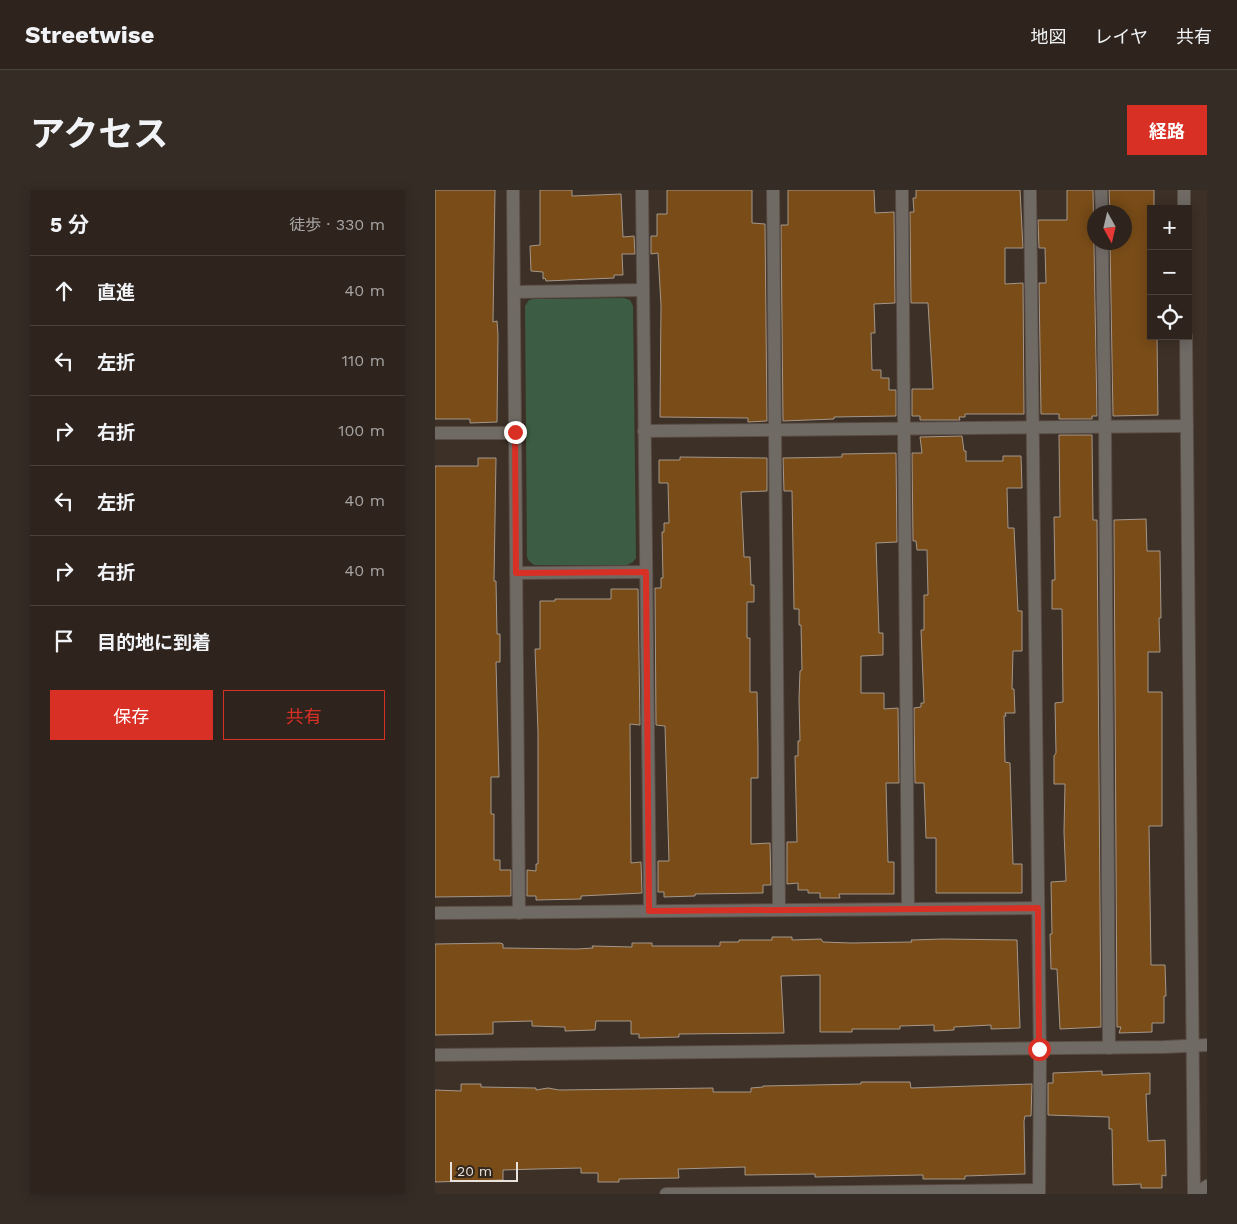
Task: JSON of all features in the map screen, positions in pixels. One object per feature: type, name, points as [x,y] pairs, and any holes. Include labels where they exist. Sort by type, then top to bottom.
[{"type":"street","points":[[513,190],[519,913]]},
{"type":"street","points":[[642,190],[649,911]]},
{"type":"street","points":[[773,190],[779,910]]},
{"type":"street","points":[[902,190],[908,909]]},
{"type":"street","points":[[666,1194],[1039,1192],[1031,190]]},
{"type":"street","points":[[1101,190],[1102,205]]},
{"type":"street","points":[[1184,190],[1184,205]]},
{"type":"street","points":[[1102,250],[1109,1048]]},
{"type":"street","points":[[515,292],[643,290]]},
{"type":"street","points":[[1186,340],[1195,1194]]},
{"type":"street","points":[[644,431],[1187,426]]},
{"type":"street","points":[[435,433],[515,432]]},
{"type":"street","points":[[516,573],[646,572]]},
{"type":"street","points":[[435,913],[1038,908]]},
{"type":"street","points":[[435,1055],[1039,1049],[1207,1045]]},
{"type":"street","points":[[1195,1194],[1207,1186]]},
{"type":"green space","points":[[624,298],[630,300],[633,306],[636,558],[627,565],[534,565],[527,557],[525,306],[529,300],[533,299]]},
{"type":"building","points":[[435,190],[495,190],[493,322],[497,321],[498,335],[497,422],[470,423],[470,419],[435,419]]},
{"type":"building","points":[[540,190],[572,190],[572,196],[621,194],[623,237],[634,236],[635,254],[622,254],[623,275],[614,275],[614,278],[546,281],[545,278],[543,279],[543,272],[531,271],[530,246],[540,245]]},
{"type":"building","points":[[667,190],[752,190],[752,223],[765,224],[767,421],[748,422],[748,418],[660,417],[661,305],[658,253],[651,254],[651,236],[657,236],[657,214],[667,214]]},
{"type":"building","points":[[788,190],[874,190],[875,213],[894,212],[895,303],[874,304],[875,333],[871,333],[872,370],[881,370],[881,378],[889,378],[889,390],[896,390],[896,416],[834,417],[834,419],[783,421],[781,225],[788,225]]},
{"type":"building","points":[[916,190],[1020,190],[1023,248],[1005,248],[1005,284],[1023,283],[1024,414],[965,414],[965,417],[959,417],[960,420],[920,420],[920,416],[912,416],[912,389],[933,389],[928,303],[911,303],[910,212],[914,212],[913,198],[916,198]]},
{"type":"building","points":[[1067,190],[1093,190],[1093,205],[1087,205],[1087,250],[1094,250],[1097,416],[1092,416],[1092,419],[1059,419],[1059,414],[1041,414],[1039,283],[1046,283],[1045,248],[1039,248],[1038,220],[1067,220]]},
{"type":"building","points":[[1109,190],[1154,190],[1154,205],[1147,205],[1147,340],[1157,340],[1158,415],[1113,416],[1110,250],[1132,250],[1132,205],[1110,205]]},
{"type":"building","points":[[1059,435],[1092,435],[1093,520],[1097,520],[1101,1027],[1060,1029],[1057,969],[1051,969],[1050,934],[1052,934],[1051,882],[1066,881],[1065,784],[1054,784],[1054,756],[1056,753],[1055,703],[1063,702],[1062,609],[1052,609],[1052,580],[1055,580],[1054,517],[1060,517]]},
{"type":"building","points":[[962,436],[964,451],[966,451],[966,461],[1003,461],[1003,456],[1021,456],[1022,488],[1007,488],[1008,528],[1014,528],[1018,611],[1022,611],[1022,651],[1013,651],[1012,689],[1014,689],[1015,713],[1005,713],[1006,716],[1004,716],[1005,762],[1010,763],[1013,864],[1022,864],[1022,893],[936,893],[936,838],[926,838],[924,783],[915,783],[914,708],[921,707],[921,703],[924,703],[921,630],[924,630],[924,595],[928,595],[927,550],[917,550],[916,541],[913,541],[912,453],[922,453],[920,437]]},
{"type":"building","points":[[896,453],[897,542],[876,543],[879,633],[883,633],[883,655],[861,656],[861,693],[884,693],[884,709],[898,708],[899,783],[886,783],[888,862],[894,862],[894,894],[839,894],[840,898],[820,898],[820,893],[808,893],[808,890],[798,890],[798,883],[787,884],[787,842],[797,842],[795,756],[798,756],[798,741],[800,741],[799,699],[800,671],[802,670],[799,609],[794,609],[792,491],[784,491],[783,458],[842,457],[842,454]]},
{"type":"building","points":[[680,457],[767,458],[767,491],[741,492],[744,557],[750,557],[751,585],[754,585],[754,602],[747,602],[747,638],[750,638],[750,692],[757,692],[758,749],[758,778],[751,778],[751,844],[770,843],[771,885],[763,885],[763,893],[695,894],[695,896],[664,897],[664,892],[658,892],[658,861],[669,861],[665,726],[656,725],[655,588],[661,588],[661,578],[663,578],[662,532],[664,532],[664,523],[669,523],[668,483],[659,483],[659,460],[680,460]]},
{"type":"building","points":[[478,458],[496,458],[494,581],[496,581],[497,634],[500,634],[500,662],[496,662],[499,777],[491,777],[491,814],[494,814],[494,860],[500,860],[500,870],[511,870],[511,896],[435,897],[435,466],[478,466]]},
{"type":"building","points":[[1146,519],[1147,551],[1160,551],[1161,618],[1159,618],[1160,652],[1148,652],[1148,692],[1162,692],[1162,826],[1149,826],[1151,965],[1165,965],[1166,996],[1164,996],[1164,1023],[1152,1023],[1152,1032],[1119,1033],[1121,1027],[1117,1027],[1114,520]]},
{"type":"building","points":[[611,589],[638,589],[640,725],[630,724],[631,863],[641,862],[642,893],[581,896],[581,899],[536,900],[536,896],[527,896],[527,870],[536,871],[536,864],[538,864],[538,732],[535,649],[540,649],[540,601],[555,601],[555,599],[611,599]]},
{"type":"building","points":[[772,937],[792,937],[792,940],[821,939],[823,942],[851,943],[912,942],[911,940],[943,939],[1017,940],[1020,1028],[991,1029],[991,1025],[954,1027],[954,1030],[934,1031],[934,1025],[900,1026],[900,1029],[852,1029],[852,1032],[820,1032],[820,975],[781,976],[784,1033],[679,1034],[679,1037],[639,1038],[639,1034],[631,1034],[631,1021],[596,1021],[595,1030],[565,1031],[565,1027],[532,1026],[532,1021],[493,1022],[493,1034],[435,1035],[435,944],[500,943],[503,944],[503,948],[577,949],[593,948],[592,946],[632,947],[632,943],[652,943],[652,946],[720,946],[720,942],[772,940]]},
{"type":"building","points":[[1102,1071],[1102,1075],[1150,1073],[1150,1094],[1146,1094],[1148,1141],[1165,1140],[1166,1176],[1162,1175],[1162,1188],[1141,1188],[1141,1184],[1113,1185],[1112,1129],[1109,1129],[1109,1117],[1048,1115],[1048,1083],[1053,1083],[1053,1073]]},
{"type":"building","points":[[861,1082],[910,1082],[911,1088],[1032,1084],[1031,1116],[1025,1116],[1024,1121],[1025,1174],[965,1176],[965,1179],[923,1179],[923,1175],[815,1177],[815,1174],[745,1175],[745,1167],[678,1169],[679,1178],[619,1179],[619,1182],[598,1182],[598,1173],[581,1173],[581,1168],[503,1170],[503,1180],[435,1182],[435,1090],[461,1091],[461,1084],[481,1084],[481,1087],[536,1088],[536,1090],[548,1088],[559,1090],[713,1088],[713,1092],[751,1092],[751,1088],[763,1086],[861,1084]]},
{"type":"route","points":[[515,432],[516,573],[646,572],[649,911],[1038,908],[1039,1049]]}]
